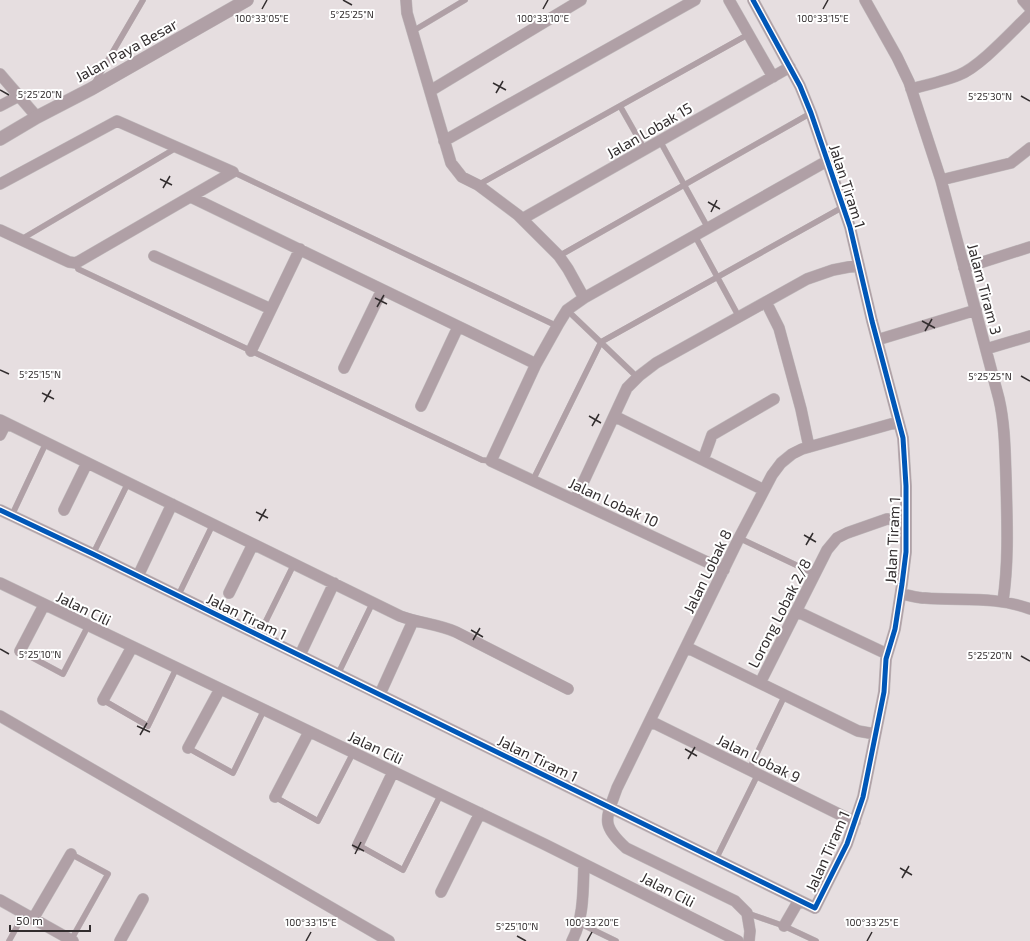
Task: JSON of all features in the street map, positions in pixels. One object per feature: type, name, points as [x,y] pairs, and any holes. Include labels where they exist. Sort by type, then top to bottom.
[{"type":"street","name":"Jalan Paya Besar","points":[[0,139],[36,117],[91,89],[247,0]]},
{"type":"street","points":[[406,0],[407,13],[451,163],[462,176],[478,185],[522,219],[559,256],[584,298]]},
{"type":"street","points":[[444,141],[695,0]]},
{"type":"street","points":[[729,0],[773,77]]},
{"type":"street","name":"Jalan Tiram 1","points":[[0,510],[380,694],[815,908],[847,844],[863,797],[884,692],[887,654],[895,629],[906,552],[906,486],[903,438],[877,340],[850,227],[811,113],[800,86],[753,0]]},
{"type":"street","name":"Jalam Tiram 3","points":[[865,0],[897,57],[911,89],[941,180],[976,310],[1003,419],[1008,538],[1003,601]]},
{"type":"street","points":[[1022,0],[1030,8]]},
{"type":"street","points":[[430,91],[575,1]]},
{"type":"street","points":[[911,89],[960,75],[970,69],[981,61],[1030,14]]},
{"type":"street","name":"Jalan Lobak 15","points":[[522,219],[790,67]]},
{"type":"street","points":[[0,74],[36,117]]},
{"type":"street","points":[[0,106],[19,96]]},
{"type":"street","points":[[0,184],[117,121],[233,172]]},
{"type":"street","points":[[941,180],[1011,163],[1030,148]]},
{"type":"street","points":[[491,461],[536,364],[567,310],[584,298],[827,161]]},
{"type":"street","points":[[0,230],[69,262],[76,263],[233,172]]},
{"type":"street","points":[[191,196],[536,364]]},
{"type":"street","points":[[964,268],[1030,248]]},
{"type":"street","points":[[251,351],[300,250]]},
{"type":"street","points":[[154,256],[271,309]]},
{"type":"street","points":[[575,500],[627,388],[637,377],[656,363],[807,279],[833,270],[859,265]]},
{"type":"street","points":[[344,368],[382,290]]},
{"type":"street","points":[[766,302],[779,328],[801,409],[809,447]]},
{"type":"street","points":[[877,340],[976,310]]},
{"type":"street","points":[[421,406],[458,326]]},
{"type":"street","points":[[986,350],[1030,336]]},
{"type":"street","points":[[703,460],[712,435],[774,399]]},
{"type":"street","points":[[614,416],[764,490]]},
{"type":"street","points":[[0,436],[3,422],[413,621],[443,626],[568,689]]},
{"type":"street","name":"Jalan Lobak 8","points":[[747,913],[734,901],[626,848],[614,837],[609,827],[607,820],[610,807],[617,788],[739,538],[772,475],[781,463],[792,454],[809,447],[898,422]]},
{"type":"street","name":"Jalan Lobak 10","points":[[491,461],[724,570]]},
{"type":"street","points":[[64,510],[87,463]]},
{"type":"street","points":[[138,576],[172,504]]},
{"type":"street","name":"Lorong Lobak 2/8","points":[[760,683],[827,550],[837,538],[887,519],[906,520]]},
{"type":"street","points":[[230,593],[253,544]]},
{"type":"street","name":"Jalan Cili","points":[[0,583],[480,813],[738,941]]},
{"type":"street","points":[[300,655],[334,583]]},
{"type":"street","points":[[901,594],[923,598],[1003,601],[1030,609]]},
{"type":"street","points":[[20,650],[44,605]]},
{"type":"street","points":[[796,611],[887,654]]},
{"type":"street","points":[[380,694],[413,621]]},
{"type":"street","points":[[103,700],[132,647]]},
{"type":"street","points":[[686,647],[858,731],[875,734]]},
{"type":"street","points":[[188,748],[220,689]]},
{"type":"street","points":[[0,716],[389,941]]},
{"type":"street","name":"Jalan Lobak 9","points":[[650,721],[854,822]]},
{"type":"street","points":[[275,797],[309,732]]},
{"type":"street","points":[[358,845],[393,772]]},
{"type":"street","points":[[442,892],[480,813]]},
{"type":"street","points":[[29,916],[71,854]]},
{"type":"street","points":[[572,941],[577,932],[579,923],[584,864]]},
{"type":"street","points":[[120,941],[142,899]]},
{"type":"street","points":[[0,900],[72,941]]},
{"type":"street","points":[[784,926],[798,900]]},
{"type":"street","points":[[747,913],[750,931],[749,941]]},
{"type":"lane","points":[[91,89],[143,0]]},
{"type":"lane","points":[[413,31],[465,0]]},
{"type":"lane","points":[[478,185],[749,34]]},
{"type":"lane","points":[[620,106],[645,150]]},
{"type":"lane","points":[[559,256],[811,113]]},
{"type":"lane","points":[[660,141],[708,228]]},
{"type":"lane","points":[[19,240],[177,147]]},
{"type":"lane","points":[[233,172],[557,326]]},
{"type":"lane","points":[[533,480],[601,342],[843,207]]},
{"type":"lane","points":[[695,236],[739,317]]},
{"type":"lane","points":[[76,263],[78,269],[482,460],[491,461]]},
{"type":"lane","points":[[567,310],[637,377]]},
{"type":"lane","points":[[12,515],[46,442]]},
{"type":"lane","points":[[93,554],[128,483]]},
{"type":"lane","points":[[178,596],[213,524]]},
{"type":"lane","points":[[739,538],[815,574]]},
{"type":"lane","points":[[259,635],[294,564]]},
{"type":"lane","points":[[338,674],[373,602]]},
{"type":"lane","points":[[20,650],[63,674],[88,626]]},
{"type":"lane","points":[[103,700],[148,726],[176,668]]},
{"type":"lane","points":[[716,860],[785,695]]},
{"type":"lane","points":[[188,748],[233,773],[264,710]]},
{"type":"lane","points":[[275,797],[318,821],[353,753]]},
{"type":"lane","points":[[358,845],[403,870],[440,794]]},
{"type":"lane","points":[[71,854],[108,874],[72,941]]},
{"type":"lane","points":[[747,913],[784,926],[816,941]]},
{"type":"lane","points":[[9,941],[29,916]]},
{"type":"lane","points":[[579,923],[616,941]]},
{"type":"cycle path","points":[[0,510],[93,554],[815,908],[847,844],[863,797],[884,692],[886,659],[895,629],[906,552],[906,486],[903,438],[872,321],[850,227],[811,113],[800,86],[753,0]]}]
